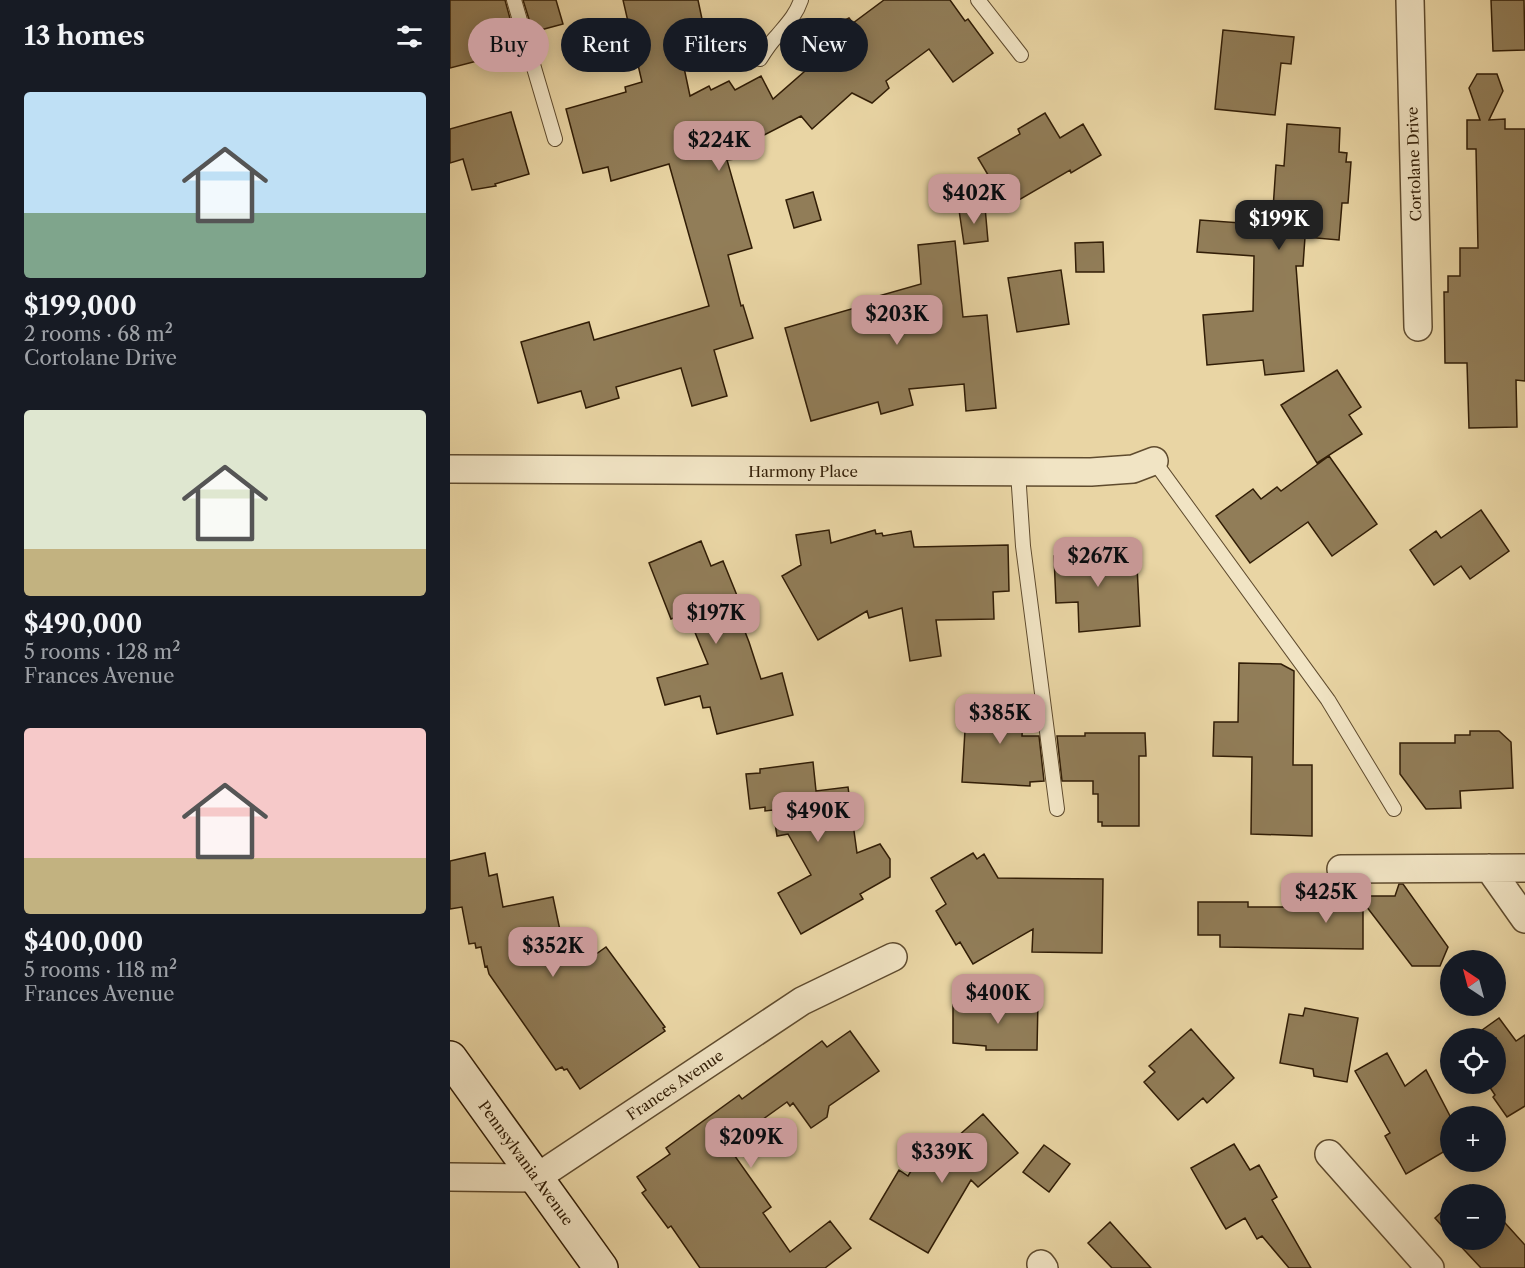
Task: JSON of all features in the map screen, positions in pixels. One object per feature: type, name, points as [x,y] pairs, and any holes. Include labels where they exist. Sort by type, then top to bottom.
[{"type":"main road","name":"Pennsylvania Avenue","points":[[450,1058],[601,1268]]},
{"type":"street","name":"Cortolane Drive","points":[[1410,0],[1418,327]]},
{"type":"street","name":"Harmony Place","points":[[450,469],[1091,472],[1133,469],[1154,461]]},
{"type":"street","points":[[1341,868],[1525,868]]},
{"type":"street","points":[[1489,868],[1525,919]]},
{"type":"street","name":"Frances Avenue","points":[[536,1178],[802,1001],[894,957]]},
{"type":"street","points":[[1329,1154],[1430,1268]]},
{"type":"street","points":[[450,1177],[536,1178]]},
{"type":"lane","points":[[514,0],[555,139]]},
{"type":"lane","points":[[768,48],[798,10],[801,0]]},
{"type":"lane","points":[[978,0],[1021,55]]},
{"type":"lane","points":[[1154,461],[1328,700],[1394,809]]},
{"type":"lane","points":[[1018,472],[1023,546],[1057,809]]},
{"type":"building","points":[[450,0],[505,0],[510,18],[468,18],[468,63],[450,68]]},
{"type":"building","points":[[523,0],[556,0],[561,25],[549,28],[549,18],[529,18]]},
{"type":"building","points":[[623,0],[698,0],[702,18],[663,18],[663,72],[685,72],[690,96],[709,86],[711,90],[729,81],[735,90],[761,76],[773,99],[804,72],[868,72],[868,18],[860,18],[884,0],[950,0],[965,21],[968,19],[993,53],[953,82],[929,49],[886,81],[889,88],[872,103],[852,93],[812,129],[801,116],[739,148],[744,158],[727,160],[752,248],[728,255],[741,306],[743,305],[753,338],[714,350],[727,396],[692,406],[681,368],[616,387],[619,398],[586,408],[581,391],[538,403],[521,342],[589,322],[594,340],[709,306],[669,164],[611,181],[608,167],[583,173],[566,109],[626,92],[625,87],[642,82],[640,72],[651,72],[651,18],[627,18]]},
{"type":"building","points":[[1491,0],[1524,0],[1525,50],[1493,51]]},
{"type":"building","points":[[1223,30],[1294,37],[1291,64],[1281,63],[1275,115],[1215,109]]},
{"type":"building","points":[[1477,74],[1497,74],[1503,91],[1489,120],[1505,119],[1505,129],[1525,129],[1525,381],[1516,380],[1517,427],[1469,428],[1467,363],[1445,363],[1444,292],[1448,292],[1448,276],[1460,276],[1460,248],[1478,248],[1476,149],[1467,149],[1467,120],[1480,120],[1469,88]]},
{"type":"building","points":[[511,112],[529,174],[495,184],[496,186],[472,190],[463,159],[450,163],[450,129]]},
{"type":"building","points":[[1045,113],[1060,138],[1083,124],[1101,155],[1071,173],[1070,170],[1007,207],[978,158],[1020,134],[1018,129]]},
{"type":"building","points":[[1287,124],[1340,128],[1339,152],[1347,153],[1346,162],[1351,162],[1348,203],[1342,203],[1339,240],[1305,237],[1303,266],[1296,266],[1304,371],[1265,375],[1263,360],[1207,365],[1203,315],[1253,311],[1254,256],[1197,252],[1200,220],[1241,223],[1242,207],[1273,209],[1276,165],[1284,166]]},
{"type":"building","points":[[813,192],[821,220],[794,228],[786,200]]},
{"type":"building","points":[[985,207],[988,241],[964,244],[959,210]]},
{"type":"building","points":[[955,241],[963,317],[987,315],[996,408],[966,411],[964,384],[909,389],[913,405],[881,414],[878,402],[811,421],[785,328],[855,308],[854,303],[921,284],[918,245]]},
{"type":"building","points":[[1103,242],[1104,272],[1076,272],[1075,243]]},
{"type":"building","points":[[1061,270],[1069,324],[1017,332],[1008,278]]},
{"type":"building","points":[[1337,370],[1361,407],[1349,415],[1362,434],[1317,463],[1281,405]]},
{"type":"building","points":[[1329,456],[1377,524],[1332,556],[1308,522],[1250,563],[1216,516],[1253,489],[1261,499],[1277,487],[1281,491]]},
{"type":"building","points":[[1481,510],[1509,551],[1470,579],[1461,566],[1434,585],[1410,550],[1436,531],[1441,538]]},
{"type":"building","points":[[829,530],[831,543],[875,530],[876,534],[882,533],[883,536],[911,531],[914,547],[1008,545],[1009,591],[993,592],[994,619],[936,620],[941,656],[910,661],[902,608],[869,618],[867,611],[818,640],[782,576],[801,565],[796,535]]},
{"type":"building","points":[[701,541],[711,566],[723,561],[738,598],[733,601],[761,679],[782,673],[793,715],[717,734],[710,707],[703,708],[700,696],[665,705],[657,678],[708,664],[687,613],[671,619],[649,563]]},
{"type":"building","points":[[1095,542],[1095,545],[1107,545],[1108,567],[1137,566],[1140,626],[1079,632],[1078,602],[1056,603],[1054,556],[1073,555],[1073,543]]},
{"type":"building","points":[[1239,663],[1281,664],[1294,671],[1293,765],[1312,765],[1312,836],[1251,834],[1252,757],[1213,756],[1214,722],[1238,722]]},
{"type":"building","points":[[969,698],[1024,701],[1022,736],[1039,736],[1044,781],[1030,782],[1030,786],[962,782]]},
{"type":"building","points":[[1470,731],[1499,731],[1511,742],[1513,788],[1460,791],[1461,808],[1426,809],[1400,774],[1400,743],[1455,743],[1455,735],[1470,735]]},
{"type":"building","points":[[1085,733],[1145,733],[1146,756],[1139,756],[1139,826],[1102,826],[1102,822],[1098,822],[1098,794],[1093,794],[1093,781],[1062,781],[1057,736],[1085,736]]},
{"type":"building","points":[[813,762],[816,791],[848,787],[857,853],[880,844],[890,859],[890,877],[860,894],[863,899],[801,934],[778,893],[811,875],[788,834],[777,836],[773,810],[765,811],[765,807],[750,809],[746,774],[760,773],[760,769]]},
{"type":"building","points":[[485,853],[489,876],[497,874],[503,907],[553,897],[566,959],[577,951],[585,962],[606,947],[665,1027],[663,1028],[665,1031],[580,1089],[567,1069],[564,1070],[562,1067],[556,1070],[489,974],[487,966],[485,967],[481,947],[476,948],[475,943],[469,944],[462,907],[450,909],[450,861]]},
{"type":"building","points":[[973,853],[977,859],[984,854],[998,878],[1103,879],[1102,953],[1032,952],[1033,929],[973,964],[960,942],[956,945],[936,911],[946,904],[931,878]]},
{"type":"building","points":[[1399,884],[1403,884],[1448,947],[1447,950],[1440,950],[1440,966],[1412,966],[1363,902],[1363,949],[1220,947],[1220,935],[1198,935],[1198,902],[1248,902],[1248,907],[1303,907],[1303,890],[1344,890],[1343,896],[1395,896]]},
{"type":"building","points":[[995,999],[1038,1000],[1037,1050],[986,1050],[986,1046],[953,1043],[953,1004],[998,1005]]},
{"type":"building","points":[[1305,1008],[1358,1018],[1347,1082],[1314,1076],[1313,1069],[1280,1063],[1289,1014],[1303,1016]]},
{"type":"building","points":[[1499,1018],[1516,1041],[1525,1035],[1525,1106],[1507,1117],[1506,1106],[1499,1106],[1493,1097],[1494,1094],[1506,1094],[1506,1028],[1485,1028]]},
{"type":"building","points":[[1191,1029],[1234,1078],[1207,1103],[1203,1098],[1178,1120],[1144,1082],[1155,1072],[1149,1066]]},
{"type":"building","points":[[850,1031],[879,1071],[829,1106],[827,1117],[811,1128],[793,1103],[790,1106],[787,1102],[727,1145],[771,1207],[763,1213],[790,1252],[830,1221],[851,1248],[825,1268],[700,1268],[671,1226],[668,1228],[642,1193],[646,1190],[637,1177],[670,1154],[666,1148],[739,1095],[742,1099],[822,1041],[827,1047]]},
{"type":"building","points":[[1387,1053],[1405,1086],[1426,1070],[1445,1106],[1440,1106],[1440,1154],[1406,1174],[1385,1136],[1390,1133],[1355,1071]]},
{"type":"building","points":[[983,1114],[1018,1153],[978,1187],[971,1180],[928,1253],[870,1219],[899,1170],[908,1176],[916,1163],[923,1167]]},
{"type":"building","points":[[1234,1144],[1250,1170],[1259,1165],[1277,1197],[1272,1200],[1311,1268],[1289,1268],[1262,1236],[1257,1239],[1245,1218],[1226,1229],[1191,1168]]},
{"type":"building","points":[[1044,1145],[1070,1164],[1049,1192],[1023,1172]]},
{"type":"building","points":[[1440,1213],[1440,1224],[1435,1218]]},
{"type":"building","points":[[1110,1222],[1151,1268],[1112,1268],[1088,1243]]},
{"type":"building","points":[[1506,1224],[1525,1245],[1525,1268],[1481,1268],[1464,1250],[1506,1250]]}]
